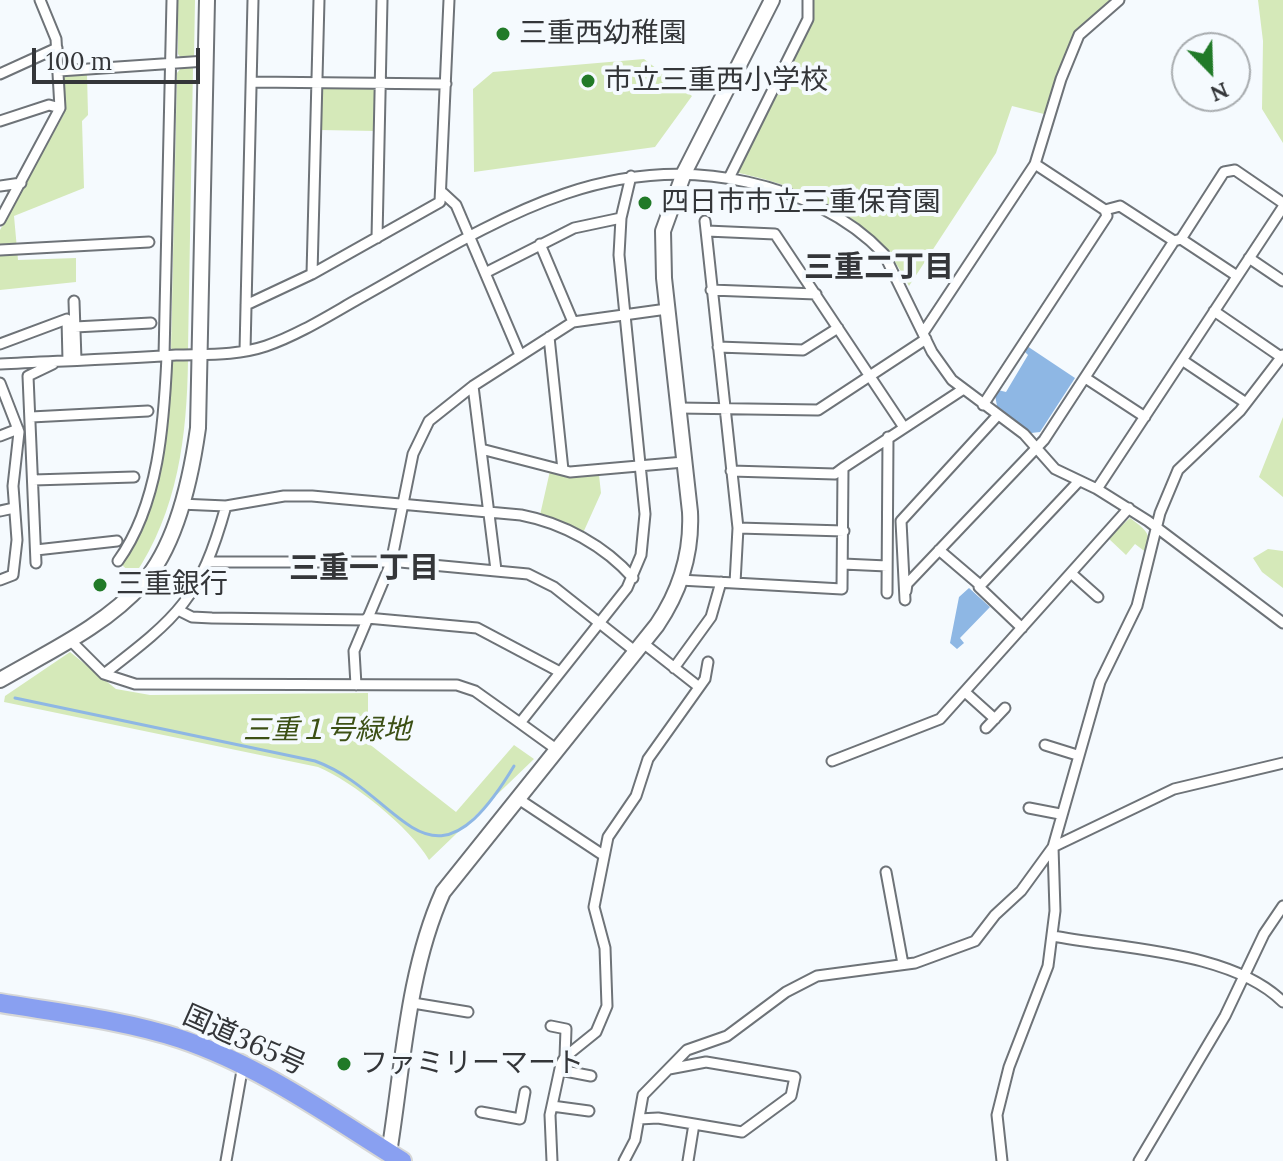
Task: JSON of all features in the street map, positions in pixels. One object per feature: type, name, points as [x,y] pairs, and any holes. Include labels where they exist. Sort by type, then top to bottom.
[{"type":"highway","name":"国道365号","points":[[0,1003],[94,1018],[181,1039],[243,1065],[298,1095],[395,1157]]},
{"type":"street","points":[[0,220],[60,108],[57,48],[40,0]]},
{"type":"street","points":[[118,561],[140,514],[158,451],[165,356],[172,0]]},
{"type":"street","points":[[0,680],[113,611],[143,583],[164,548],[180,504],[198,428],[207,0]]},
{"type":"street","points":[[245,351],[253,0]]},
{"type":"street","points":[[312,274],[319,0]]},
{"type":"street","points":[[377,238],[382,0]]},
{"type":"street","points":[[246,305],[312,274],[435,208],[443,193],[449,0]]},
{"type":"street","points":[[395,1157],[413,1003],[424,942],[443,892],[664,616],[680,580],[690,533],[667,309],[663,231],[684,173],[772,0]]},
{"type":"street","points":[[729,178],[808,19],[808,0]]},
{"type":"street","points":[[678,408],[818,410],[870,377],[925,336],[1035,164],[1061,79],[1079,35],[1119,0]]},
{"type":"street","points":[[0,74],[57,48]]},
{"type":"street","points":[[59,71],[206,61]]},
{"type":"street","points":[[252,82],[446,84]]},
{"type":"street","points":[[0,121],[49,105],[60,108]]},
{"type":"street","points":[[983,405],[1107,216],[1105,210],[1035,164]]},
{"type":"street","points":[[998,415],[901,521],[901,579],[906,596],[907,584],[1036,449],[1087,379],[1224,172],[1235,170],[1283,205],[1097,489]]},
{"type":"street","points":[[0,364],[245,351],[289,337],[469,237],[570,189],[631,176],[684,173],[729,178],[802,198],[865,236],[884,254],[943,370],[962,390],[1024,434],[1055,469],[1129,508],[1283,623]]},
{"type":"street","points":[[520,723],[633,578],[645,524],[622,314],[621,218],[631,176]]},
{"type":"street","points":[[0,186],[21,183]]},
{"type":"street","points":[[443,193],[456,205],[520,355]]},
{"type":"street","points":[[1105,210],[1120,206],[1237,276]]},
{"type":"street","points":[[485,273],[540,244],[596,221],[621,218]]},
{"type":"street","points":[[735,583],[738,528],[706,226],[775,234],[903,426]]},
{"type":"street","points":[[0,250],[149,242]]},
{"type":"street","points":[[540,244],[573,322]]},
{"type":"street","points":[[1249,258],[1283,281]]},
{"type":"street","points":[[711,290],[816,294]]},
{"type":"street","points":[[68,360],[75,327],[74,301]]},
{"type":"street","points":[[356,685],[354,651],[391,563],[413,454],[424,429],[443,408],[473,386],[573,322],[667,309]]},
{"type":"street","points":[[1002,1161],[997,1115],[1009,1067],[1043,983],[1053,936],[1053,847],[1100,682],[1141,596],[1156,528],[1178,470],[1246,403],[1282,356],[1214,311]]},
{"type":"street","points":[[0,344],[67,319],[68,360]]},
{"type":"street","points":[[75,327],[151,323]]},
{"type":"street","points":[[718,347],[803,350],[838,328]]},
{"type":"street","points":[[549,337],[563,470]]},
{"type":"street","points":[[36,563],[28,376],[68,360]]},
{"type":"street","points":[[1182,360],[1246,403]]},
{"type":"street","points":[[1087,379],[1145,417]]},
{"type":"street","points":[[0,383],[18,429],[14,508],[17,540],[13,575],[0,580]]},
{"type":"street","points":[[473,386],[496,570]]},
{"type":"street","points":[[731,471],[835,474],[903,426],[962,390]]},
{"type":"street","points":[[31,417],[148,411]]},
{"type":"street","points":[[0,436],[18,429]]},
{"type":"street","points":[[887,593],[888,437]]},
{"type":"street","points":[[481,449],[563,470],[586,472],[684,462]]},
{"type":"street","points":[[680,580],[842,589],[843,468]]},
{"type":"street","points":[[33,480],[134,477]]},
{"type":"street","points":[[980,585],[1079,481]]},
{"type":"street","points":[[180,504],[226,506],[299,496],[488,510],[536,517],[587,540],[633,578]]},
{"type":"street","points":[[104,674],[158,633],[180,611],[210,562],[226,506]]},
{"type":"street","points":[[0,511],[14,508]]},
{"type":"street","points":[[832,761],[940,719],[1129,508]]},
{"type":"street","points":[[738,528],[844,531]]},
{"type":"street","points":[[36,550],[117,541]]},
{"type":"street","points":[[939,550],[980,585],[1022,628]]},
{"type":"street","points":[[210,562],[391,563],[528,574],[543,580],[600,623],[699,687]]},
{"type":"street","points":[[843,564],[887,566]]},
{"type":"street","points":[[1071,573],[1098,597]]},
{"type":"street","points":[[674,668],[706,626],[721,582]]},
{"type":"street","points":[[180,611],[192,617],[366,619],[477,628],[560,672]]},
{"type":"street","points":[[69,639],[104,674],[150,687],[465,686],[556,749]]},
{"type":"street","points":[[565,1057],[596,1032],[607,1006],[605,948],[594,907],[608,837],[636,796],[648,759],[699,687],[708,662]]},
{"type":"street","points":[[965,692],[995,719]]},
{"type":"street","points":[[986,728],[1005,708]]},
{"type":"street","points":[[1045,745],[1077,755]]},
{"type":"street","points":[[624,1161],[635,1140],[643,1095],[687,1050],[727,1036],[786,992],[817,976],[903,964],[975,941],[995,915],[1021,891],[1053,847],[1174,789],[1283,763]]},
{"type":"street","points":[[517,798],[603,855]]},
{"type":"street","points":[[1029,808],[1060,814]]},
{"type":"street","points":[[886,872],[903,964]]},
{"type":"street","points":[[1139,1161],[1244,977],[1271,922],[1283,906]]},
{"type":"street","points":[[1053,936],[1202,962],[1267,987],[1283,1002]]},
{"type":"street","points":[[413,1003],[468,1012]]},
{"type":"street","points":[[551,1026],[566,1029],[565,1057],[549,1127],[552,1161]]},
{"type":"street","points":[[639,1119],[742,1132],[791,1096],[795,1077],[706,1062],[668,1070]]},
{"type":"street","points":[[226,1161],[243,1065]]},
{"type":"street","points":[[560,1070],[591,1076]]},
{"type":"street","points":[[481,1112],[520,1119],[525,1092]]},
{"type":"street","points":[[552,1106],[589,1111]]},
{"type":"street","points":[[688,1161],[694,1124]]},
{"type":"green space","points":[[178,0],[195,0],[194,57],[181,58],[178,54]]},
{"type":"green space","points":[[811,0],[1111,0],[1075,33],[1044,114],[1012,106],[996,153],[909,286],[878,241],[838,210],[791,188],[739,173],[738,168],[811,22]]},
{"type":"green space","points":[[1258,0],[1283,0],[1283,143],[1262,109],[1263,41]]},
{"type":"green space","points":[[644,59],[692,96],[655,147],[474,172],[473,89],[493,72]]},
{"type":"green space","points":[[181,68],[193,68],[188,349],[174,351],[171,348],[177,73]]},
{"type":"green space","points":[[87,74],[88,115],[82,121],[84,188],[14,216],[18,260],[76,258],[76,282],[0,290],[0,230],[64,114],[64,77]]},
{"type":"green space","points":[[324,88],[374,89],[376,131],[320,130],[320,93]]},
{"type":"green space","points":[[188,360],[185,417],[177,472],[161,526],[134,576],[122,565],[144,519],[159,468],[167,416],[170,365],[174,361]]},
{"type":"green space","points":[[1283,417],[1283,497],[1259,477]]},
{"type":"green space","points":[[550,471],[569,476],[599,475],[601,493],[583,533],[540,515]]},
{"type":"green space","points":[[1130,518],[1146,532],[1149,541],[1147,553],[1135,544],[1126,555],[1108,538]]},
{"type":"green space","points":[[1268,549],[1283,551],[1283,588],[1262,572],[1253,558]]},
{"type":"green space","name":"三重１号緑地","points":[[70,652],[116,689],[150,695],[368,693],[368,743],[456,812],[514,745],[534,759],[429,860],[409,834],[380,807],[318,767],[4,702],[5,696]]},
{"type":"water","points":[[1027,346],[1075,378],[1040,432],[1031,433],[997,406],[995,395],[998,390],[1006,392],[1028,355],[1024,351]]},
{"type":"water","points":[[969,588],[990,607],[960,638],[964,643],[957,649],[950,643],[959,597]]},
{"type":"waterway","points":[[15,698],[315,761],[345,776],[415,829],[436,836],[459,830],[484,808],[514,766]]},
{"type":"place","name":"三重西幼稚園","points":[[503,34]]},
{"type":"place","name":"市立三重西小学校","points":[[588,81]]},
{"type":"place","name":"四日市市立三重保育園","points":[[645,203]]},
{"type":"place","name":"三重銀行","points":[[100,585]]},
{"type":"place","name":"ファミリーマート","points":[[344,1064]]},
{"type":"district","name":"三重二丁目","points":[[879,268]]},
{"type":"district","name":"三重一丁目","points":[[364,569]]}]
